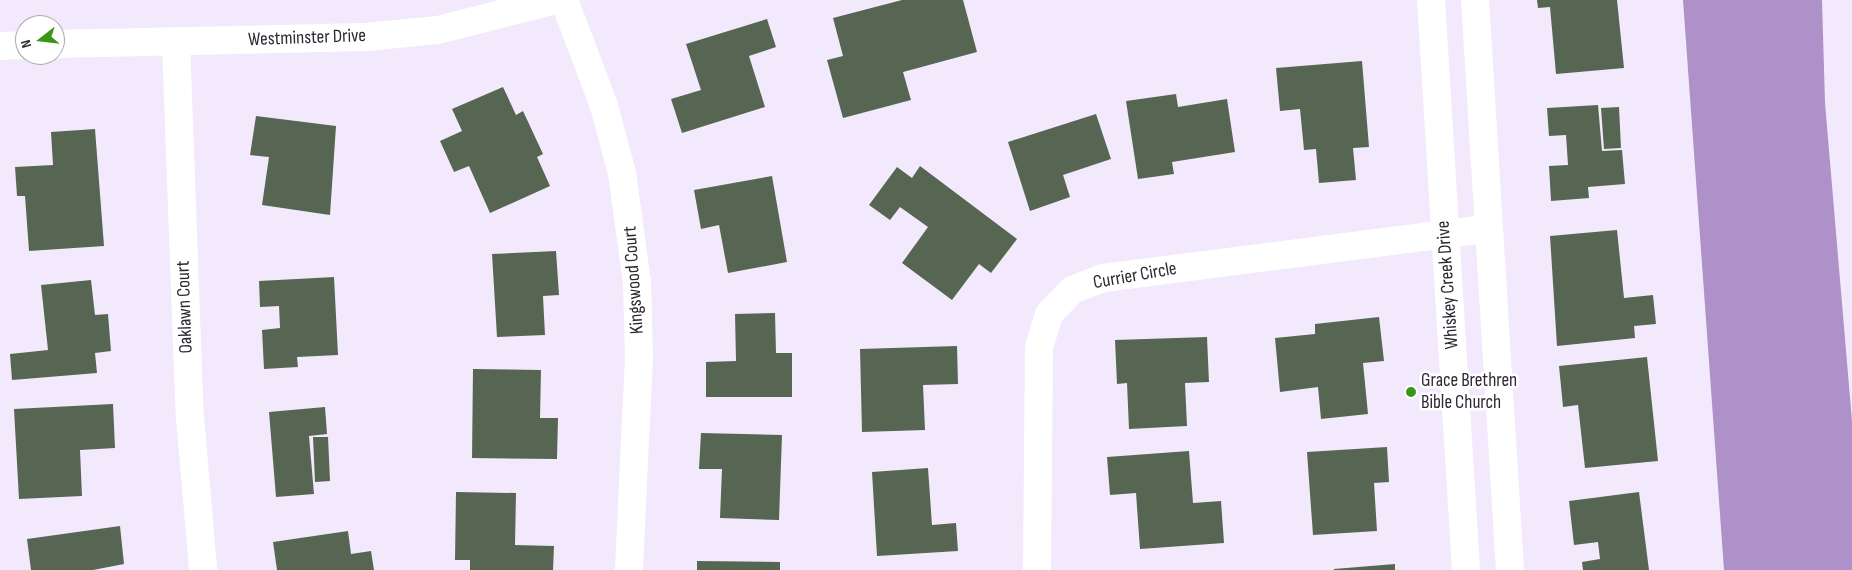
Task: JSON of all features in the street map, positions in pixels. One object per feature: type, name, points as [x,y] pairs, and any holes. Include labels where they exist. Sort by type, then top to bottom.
[{"type":"street","name":"Westminster Drive","points":[[65,44],[176,43],[438,30],[556,0]]},
{"type":"street","name":"Kingswood Court","points":[[564,0],[604,106],[632,238],[639,356],[629,570]]},
{"type":"street","name":"Whiskey Creek Drive","points":[[1431,0],[1466,570]]},
{"type":"street","points":[[1475,0],[1510,570]]},
{"type":"street","name":"Oaklawn Court","points":[[176,43],[190,417],[203,570]]},
{"type":"street","points":[[0,46],[15,45]]},
{"type":"street","name":"Currier Circle","points":[[1037,570],[1039,347],[1049,314],[1072,290],[1103,278],[1488,229]]},
{"type":"shaded area","points":[[1683,0],[1822,0],[1825,103],[1852,421],[1852,570],[1724,570]]},
{"type":"building","points":[[902,0],[963,0],[977,52],[903,72],[911,100],[843,118],[827,60],[843,56],[833,18]]},
{"type":"building","points":[[1537,0],[1617,0],[1624,68],[1556,74],[1550,7],[1538,8]]},
{"type":"building","points":[[767,19],[776,47],[749,56],[765,107],[682,133],[671,99],[701,90],[686,44]]},
{"type":"building","points":[[1362,61],[1369,147],[1353,148],[1356,180],[1319,183],[1316,149],[1304,150],[1300,109],[1280,111],[1276,68]]},
{"type":"building","points":[[503,87],[516,115],[523,111],[543,154],[537,157],[550,186],[490,213],[469,166],[454,172],[440,141],[462,131],[452,109]]},
{"type":"building","points":[[1176,94],[1178,107],[1227,99],[1235,152],[1172,162],[1174,174],[1138,179],[1126,101]]},
{"type":"building","points":[[1598,105],[1602,151],[1622,150],[1625,184],[1588,187],[1589,198],[1551,201],[1549,166],[1568,165],[1566,135],[1549,136],[1547,108]]},
{"type":"building","points":[[1619,107],[1621,148],[1604,149],[1601,108]]},
{"type":"building","points":[[1096,114],[1111,159],[1063,175],[1070,197],[1030,211],[1008,142]]},
{"type":"building","points":[[256,116],[336,126],[330,215],[262,205],[269,157],[250,155]]},
{"type":"building","points":[[95,129],[104,246],[29,251],[25,196],[17,196],[15,167],[53,165],[51,132]]},
{"type":"building","points":[[920,166],[1017,239],[991,273],[979,264],[952,300],[902,263],[928,227],[900,207],[890,220],[869,205],[897,167],[912,178]]},
{"type":"building","points":[[772,176],[787,262],[728,273],[719,225],[701,229],[694,190]]},
{"type":"building","points":[[1617,230],[1624,298],[1653,295],[1656,324],[1634,326],[1635,338],[1557,346],[1550,236]]},
{"type":"building","points":[[556,251],[559,295],[543,296],[545,335],[497,337],[492,254]]},
{"type":"building","points":[[334,277],[338,355],[297,357],[298,367],[264,369],[262,330],[280,328],[279,306],[260,307],[259,281]]},
{"type":"building","points":[[91,280],[95,315],[108,314],[111,351],[95,353],[97,373],[12,380],[10,354],[48,350],[41,285]]},
{"type":"building","points":[[775,313],[776,353],[792,353],[792,397],[706,397],[706,362],[736,361],[735,314]]},
{"type":"building","points":[[1379,317],[1384,361],[1363,363],[1368,414],[1321,419],[1318,387],[1280,392],[1275,338],[1315,334],[1315,324]]},
{"type":"building","points":[[1207,337],[1209,382],[1185,383],[1187,426],[1129,429],[1127,383],[1117,384],[1115,340]]},
{"type":"building","points":[[957,346],[958,384],[923,385],[925,430],[862,432],[860,349]]},
{"type":"building","points":[[1647,357],[1658,461],[1585,468],[1578,405],[1563,407],[1559,366]]},
{"type":"building","points":[[473,369],[541,370],[540,418],[558,418],[557,459],[472,458]]},
{"type":"building","points":[[113,404],[115,448],[80,450],[82,496],[19,499],[14,409]]},
{"type":"building","points":[[325,407],[327,434],[309,436],[314,494],[276,497],[269,412]]},
{"type":"building","points":[[701,433],[782,435],[779,520],[720,518],[722,469],[699,469]]},
{"type":"building","points":[[313,437],[328,437],[330,481],[315,482]]},
{"type":"building","points":[[1387,447],[1389,482],[1374,483],[1377,531],[1313,535],[1307,452]]},
{"type":"building","points":[[1189,451],[1193,503],[1221,501],[1224,543],[1140,549],[1136,493],[1110,495],[1107,457]]},
{"type":"building","points":[[928,468],[932,525],[956,523],[958,551],[877,556],[872,472]]},
{"type":"building","points":[[456,492],[516,493],[515,545],[554,546],[553,570],[470,570],[470,560],[455,560]]},
{"type":"building","points":[[1639,492],[1649,570],[1583,570],[1582,562],[1600,559],[1598,542],[1574,545],[1569,501]]},
{"type":"building","points":[[120,526],[124,564],[93,570],[31,570],[27,539]]},
{"type":"building","points":[[348,531],[351,554],[371,551],[374,570],[277,570],[273,542]]},
{"type":"building","points":[[697,561],[780,562],[780,570],[697,570]]},
{"type":"building","points":[[1395,564],[1395,570],[1334,570],[1334,569]]},
{"type":"place","name":"Grace Brethren Bible Church","points":[[1411,392]]}]
